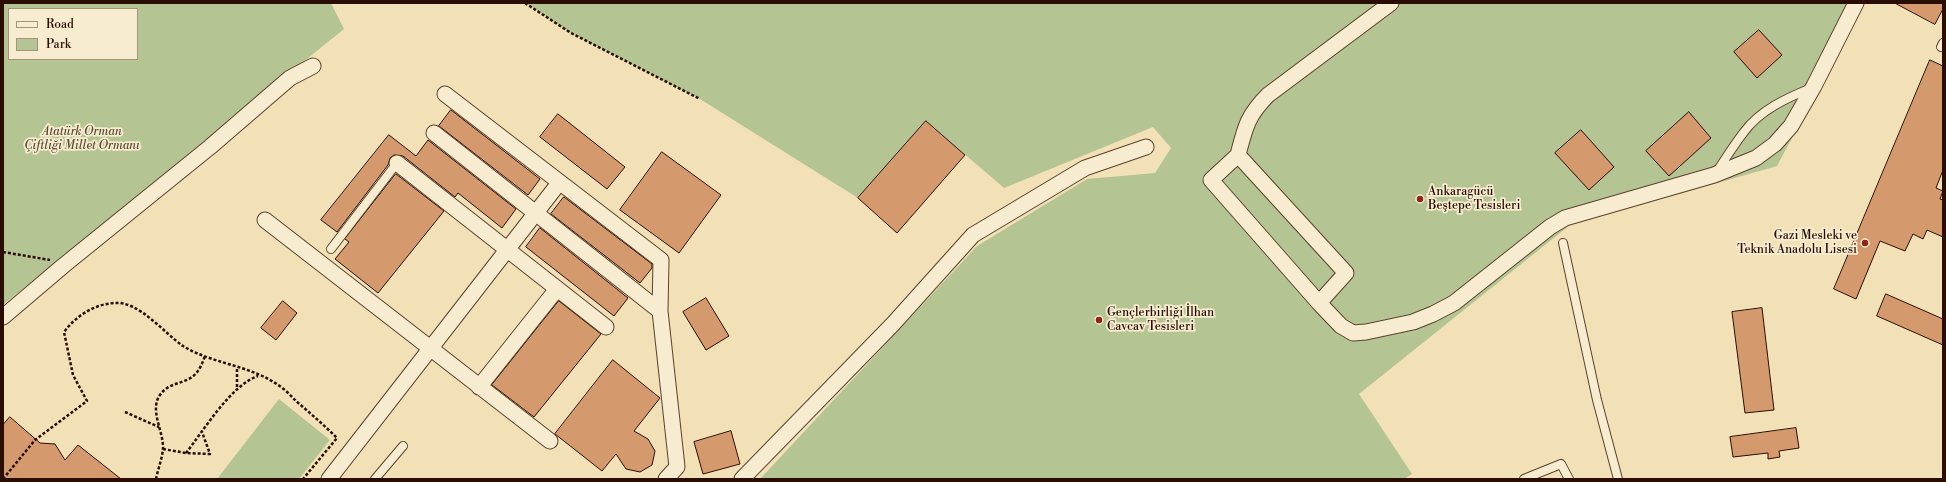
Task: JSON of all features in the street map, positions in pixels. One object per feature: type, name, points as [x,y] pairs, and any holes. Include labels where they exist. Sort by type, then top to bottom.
[{"type":"street","points":[[1391,3],[1268,95],[1254,109],[1245,128],[1238,155],[1211,180],[1319,303],[1341,326],[1353,333],[1366,332],[1413,322],[1454,303],[1550,227],[1565,218],[1580,212],[1714,175],[1756,158],[1775,144],[1791,126],[1814,86],[1856,3]]},
{"type":"street","points":[[3,317],[63,266],[210,147],[290,78],[313,66]]},
{"type":"street","points":[[445,94],[661,260],[660,311],[677,467],[666,479]]},
{"type":"street","points":[[434,133],[660,311]]},
{"type":"street","points":[[742,479],[893,324],[973,235],[1085,168],[1146,147]]},
{"type":"street","points":[[1238,155],[1346,274],[1319,303]]},
{"type":"street","points":[[397,163],[606,328]]},
{"type":"street","points":[[329,479],[431,350],[559,183]]},
{"type":"street","points":[[265,220],[550,442]]},
{"type":"street","points":[[479,387],[557,289]]},
{"type":"lane","points":[[1714,175],[1745,130],[1762,114],[1783,100],[1814,86]]},
{"type":"lane","points":[[331,249],[397,163]]},
{"type":"lane","points":[[1563,243],[1597,400],[1618,479]]},
{"type":"lane","points":[[375,479],[403,446]]},
{"type":"lane","points":[[1524,479],[1561,464],[1569,479]]},
{"type":"path","points":[[525,3],[571,33],[700,99]]},
{"type":"path","points":[[3,252],[44,258],[63,266]]},
{"type":"path","points":[[3,479],[36,440],[87,401],[73,375],[64,332],[73,320],[85,312],[99,306],[115,302],[128,304],[147,316],[183,346],[205,356],[259,375],[278,385],[337,438],[303,479]]},
{"type":"path","points":[[156,479],[163,448],[159,428],[157,403],[160,395],[175,384],[192,377],[200,368],[205,356]]},
{"type":"path","points":[[237,368],[237,387]]},
{"type":"path","points":[[186,453],[237,387],[249,379],[259,375]]},
{"type":"path","points":[[125,412],[144,419],[159,428]]},
{"type":"path","points":[[163,448],[186,453],[210,454],[202,432]]},
{"type":"green space","name":"Atatürk Orman Çiftliği Millet Ormanı","points":[[3,3],[331,3],[344,29],[3,305]]},
{"type":"green space","points":[[525,3],[1864,3],[1777,166],[1570,225],[1359,394],[1412,474],[1404,479],[760,479],[977,246],[1087,179],[1155,173],[1171,148],[1153,127],[1004,188],[926,121],[858,198],[700,99],[571,33]]},
{"type":"green space","points":[[279,399],[330,440],[299,479],[217,479]]},
{"type":"building","points":[[1895,3],[1943,3],[1943,9],[1935,24]]},
{"type":"building","points":[[1759,30],[1782,55],[1757,78],[1734,52]]},
{"type":"building","points":[[1930,60],[1943,66],[1943,170],[1936,188],[1943,191],[1940,199],[1943,200],[1943,237],[1927,230],[1923,239],[1913,234],[1905,251],[1880,241],[1856,299],[1834,289]]},
{"type":"building","points":[[451,110],[540,179],[528,195],[439,126]]},
{"type":"building","points":[[1689,112],[1711,138],[1669,176],[1646,151]]},
{"type":"building","points":[[558,114],[625,167],[607,189],[540,137]]},
{"type":"building","points":[[926,121],[965,155],[897,233],[858,198]]},
{"type":"building","points":[[1581,130],[1614,167],[1589,190],[1555,153]]},
{"type":"building","points":[[389,135],[416,156],[428,140],[516,209],[502,228],[458,193],[455,197],[403,156],[394,155],[390,158],[388,165],[337,232],[321,220]]},
{"type":"building","points":[[662,152],[721,195],[679,253],[620,210]]},
{"type":"building","points":[[396,174],[444,211],[378,293],[335,259],[349,242],[345,239]]},
{"type":"building","points":[[564,197],[652,264],[652,268],[640,283],[551,214]]},
{"type":"building","points":[[540,228],[628,298],[614,316],[526,247]]},
{"type":"building","points":[[1886,294],[1943,319],[1943,345],[1877,316]]},
{"type":"building","points":[[706,298],[729,336],[706,350],[683,312]]},
{"type":"building","points":[[283,301],[297,313],[276,340],[261,328]]},
{"type":"building","points":[[559,301],[601,334],[534,417],[492,385]]},
{"type":"building","points":[[1762,308],[1774,410],[1745,413],[1732,312]]},
{"type":"building","points":[[613,360],[660,398],[634,431],[648,439],[655,451],[652,465],[640,472],[626,469],[616,454],[602,471],[555,434]]},
{"type":"building","points":[[10,417],[40,443],[55,444],[65,460],[78,445],[121,479],[3,479],[3,425]]},
{"type":"building","points":[[1796,428],[1799,448],[1779,451],[1780,457],[1768,459],[1768,453],[1733,457],[1730,437]]},
{"type":"building","points":[[731,431],[740,464],[703,474],[694,442]]},
{"type":"place","name":"Ankaragücü Beştepe Tesisleri","points":[[1420,199]]},
{"type":"place","name":"Gazi Mesleki ve Teknik Anadolu Lisesi","points":[[1865,243]]},
{"type":"place","name":"Gençlerbirliği İlhan Cavcav Tesisleri","points":[[1099,320]]}]
